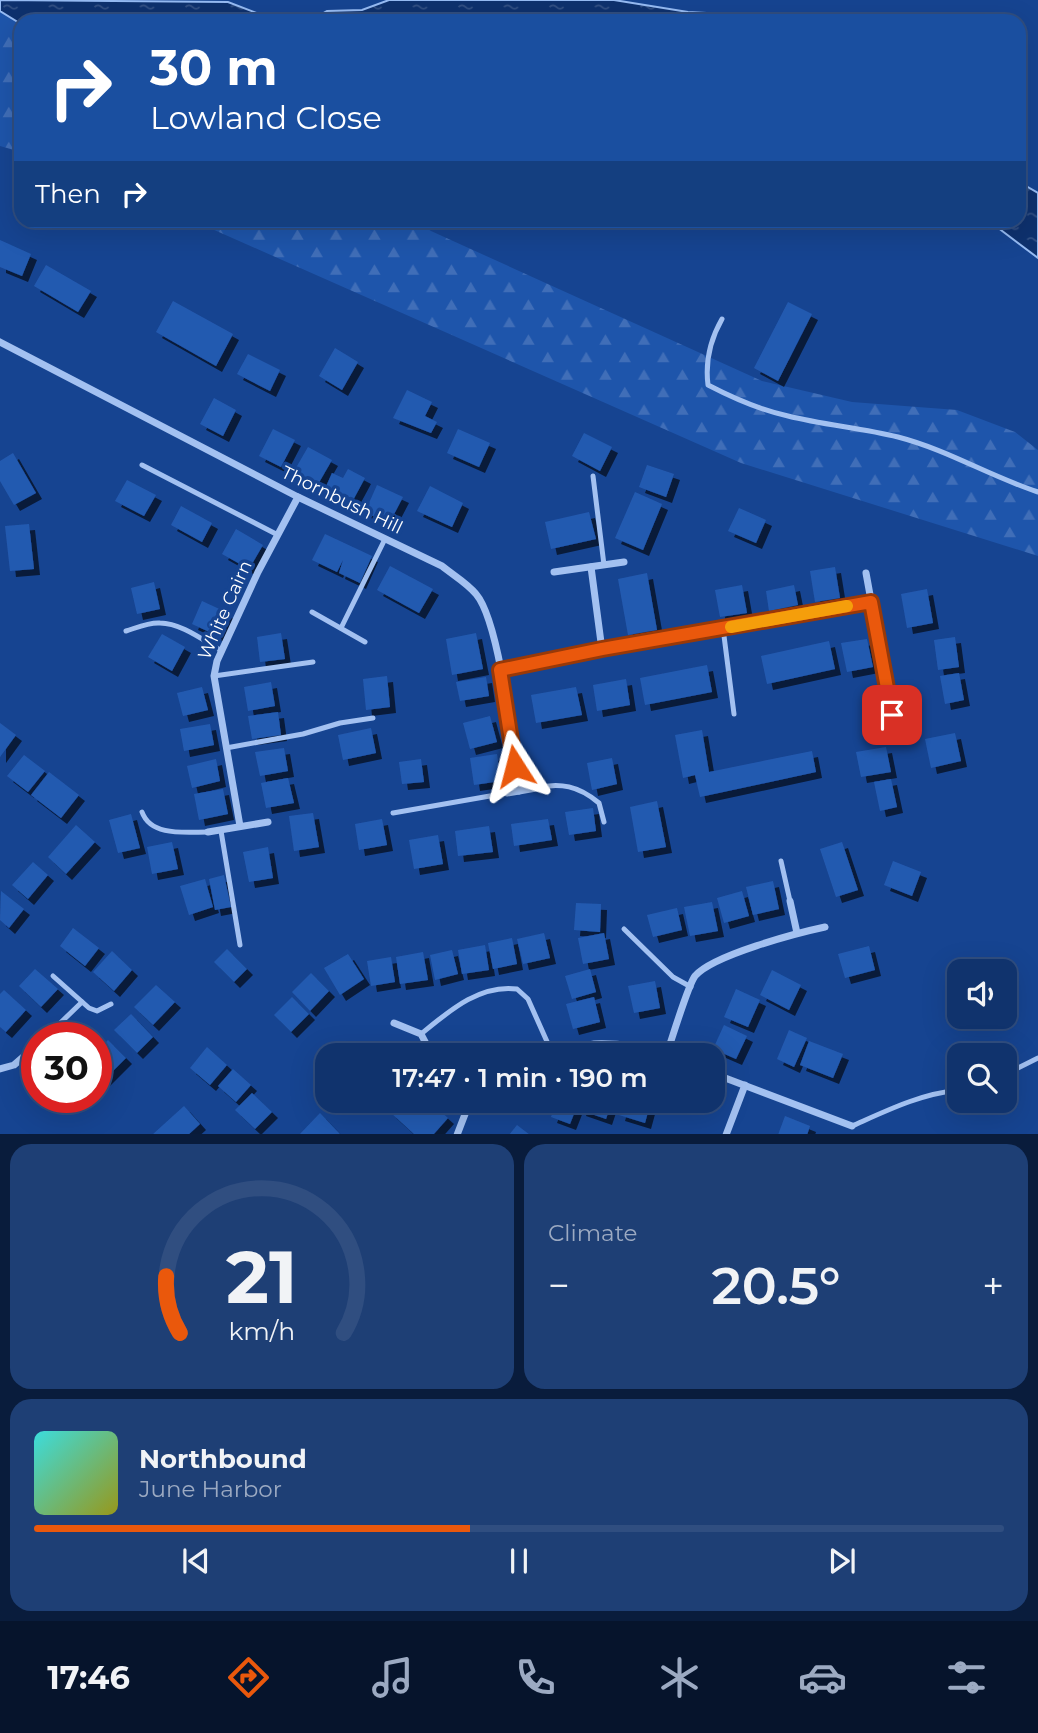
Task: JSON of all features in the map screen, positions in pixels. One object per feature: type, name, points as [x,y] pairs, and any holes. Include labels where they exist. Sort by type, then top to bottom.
[{"type":"street","name":"Thornbush Hill","points":[[0,342],[298,497],[442,566],[477,595],[488,620],[500,670],[519,791]]},
{"type":"street","name":"White Cairn","points":[[240,825],[214,676],[222,651],[298,497]]},
{"type":"street","points":[[554,572],[624,562]]},
{"type":"street","points":[[591,567],[602,649]]},
{"type":"street","points":[[866,573],[896,737]]},
{"type":"street","points":[[500,670],[602,649],[871,602]]},
{"type":"street","points":[[507,793],[536,788]]},
{"type":"street","points":[[208,832],[268,822]]},
{"type":"street","points":[[790,901],[797,933]]},
{"type":"street","points":[[673,1043],[694,977],[721,959],[797,933],[825,927]]},
{"type":"street","points":[[394,1023],[421,1034],[426,1043]]},
{"type":"street","points":[[0,1069],[14,1065],[21,1059]]},
{"type":"street","points":[[725,1078],[852,1126]]},
{"type":"street","points":[[726,1134],[745,1086]]},
{"type":"street","points":[[457,1134],[465,1113]]},
{"type":"lane","points":[[722,319],[710,347],[706,370],[708,385],[749,404],[787,416],[898,437],[947,453],[1001,480],[1038,492]]},
{"type":"lane","points":[[142,465],[278,535]]},
{"type":"lane","points":[[593,476],[604,565]]},
{"type":"lane","points":[[341,628],[385,539]]},
{"type":"lane","points":[[312,612],[365,642]]},
{"type":"lane","points":[[126,631],[163,623],[222,651]]},
{"type":"lane","points":[[723,628],[734,714]]},
{"type":"lane","points":[[214,676],[313,662]]},
{"type":"lane","points":[[226,748],[373,718]]},
{"type":"lane","points":[[536,788],[562,784],[580,790],[599,803],[604,822]]},
{"type":"lane","points":[[393,813],[507,793]]},
{"type":"lane","points":[[142,811],[151,826],[177,832],[208,832]]},
{"type":"lane","points":[[221,831],[240,945]]},
{"type":"lane","points":[[781,861],[790,901]]},
{"type":"lane","points":[[624,929],[673,977],[691,987]]},
{"type":"lane","points":[[53,976],[82,1002],[97,1011],[111,1004]]},
{"type":"lane","points":[[421,1034],[459,1003],[494,990],[517,989],[528,999],[548,1043]]},
{"type":"lane","points":[[61,1022],[82,1002]]},
{"type":"lane","points":[[1017,1068],[1038,1058]]},
{"type":"lane","points":[[852,1126],[909,1101],[947,1091]]},
{"type":"green space","points":[[0,11],[14,20],[14,150],[0,146]]},
{"type":"green space","points":[[210,228],[426,228],[762,381],[852,402],[957,410],[1015,432],[1038,450],[1038,556],[741,463]]},
{"type":"water","points":[[0,0],[228,2],[259,14],[14,14],[14,20],[0,11]]},
{"type":"water","points":[[389,0],[614,0],[688,12],[725,14],[322,14],[327,11],[362,10]]},
{"type":"water","points":[[1026,186],[1038,193],[1038,258],[998,228],[1026,228]]},
{"type":"building","points":[[0,240],[31,254],[22,276],[0,267]]},
{"type":"building","points":[[46,265],[91,291],[78,312],[34,286]]},
{"type":"building","points":[[173,301],[233,334],[216,366],[156,332]]},
{"type":"building","points":[[788,302],[812,314],[778,381],[754,368]]},
{"type":"building","points":[[335,348],[358,362],[342,390],[319,376]]},
{"type":"building","points":[[248,354],[280,370],[270,391],[237,374]]},
{"type":"building","points":[[407,390],[432,402],[425,416],[437,422],[431,433],[393,418]]},
{"type":"building","points":[[214,398],[236,410],[223,436],[200,424]]},
{"type":"building","points":[[273,429],[295,440],[281,467],[259,456]]},
{"type":"building","points":[[458,429],[490,443],[479,467],[447,453]]},
{"type":"building","points":[[584,433],[612,447],[600,471],[572,456]]},
{"type":"building","points":[[308,447],[332,460],[317,486],[293,473]]},
{"type":"building","points":[[13,453],[36,493],[14,505],[0,481],[0,461]]},
{"type":"building","points":[[647,465],[674,474],[666,497],[639,487]]},
{"type":"building","points":[[348,469],[365,478],[351,504],[324,491],[332,473],[343,478]]},
{"type":"building","points":[[127,480],[156,495],[144,516],[115,501]]},
{"type":"building","points":[[377,485],[403,497],[389,524],[365,512]]},
{"type":"building","points":[[430,486],[463,503],[452,527],[417,511]]},
{"type":"building","points":[[635,492],[662,504],[643,550],[615,538]]},
{"type":"building","points":[[181,506],[212,523],[202,542],[171,525]]},
{"type":"building","points":[[739,508],[766,520],[756,543],[728,531]]},
{"type":"building","points":[[589,512],[596,539],[551,549],[545,522]]},
{"type":"building","points":[[29,524],[34,569],[10,571],[5,526]]},
{"type":"building","points":[[236,529],[263,545],[249,569],[222,554]]},
{"type":"building","points":[[325,534],[372,556],[360,583],[339,573],[343,560],[337,572],[312,560]]},
{"type":"building","points":[[390,566],[433,589],[419,613],[377,590]]},
{"type":"building","points":[[835,567],[840,598],[815,602],[810,571]]},
{"type":"building","points":[[647,573],[657,630],[628,635],[618,579]]},
{"type":"building","points":[[154,582],[160,609],[137,614],[131,588]]},
{"type":"building","points":[[742,585],[747,613],[720,617],[715,590]]},
{"type":"building","points":[[794,585],[798,605],[769,611],[766,591]]},
{"type":"building","points":[[927,589],[933,623],[907,628],[901,594]]},
{"type":"building","points":[[202,601],[228,613],[218,636],[192,624]]},
{"type":"building","points":[[281,633],[285,659],[260,662],[257,637]]},
{"type":"building","points":[[476,633],[483,669],[452,675],[446,639]]},
{"type":"building","points":[[162,634],[185,647],[172,671],[148,657]]},
{"type":"building","points":[[955,637],[959,667],[938,670],[934,640]]},
{"type":"building","points":[[867,639],[873,667],[847,672],[841,643]]},
{"type":"building","points":[[829,641],[835,669],[767,684],[761,656]]},
{"type":"building","points":[[707,665],[712,692],[645,705],[640,678]]},
{"type":"building","points":[[959,673],[964,700],[945,704],[940,676]]},
{"type":"building","points":[[387,676],[390,707],[366,710],[363,679]]},
{"type":"building","points":[[486,677],[489,696],[460,701],[456,682]]},
{"type":"building","points":[[626,679],[630,705],[597,711],[593,685]]},
{"type":"building","points":[[271,682],[275,706],[248,711],[244,687]]},
{"type":"building","points":[[202,687],[208,710],[183,716],[177,693]]},
{"type":"building","points":[[576,687],[582,715],[536,723],[531,695]]},
{"type":"building","points":[[278,712],[281,735],[252,739],[248,716]]},
{"type":"building","points":[[490,716],[497,742],[470,749],[463,723]]},
{"type":"building","points":[[0,723],[16,735],[0,757]]},
{"type":"building","points":[[210,724],[214,745],[184,751],[180,729]]},
{"type":"building","points":[[371,728],[376,753],[343,760],[338,735]]},
{"type":"building","points":[[702,730],[709,772],[812,751],[816,772],[700,797],[695,775],[683,778],[675,735]]},
{"type":"building","points":[[955,733],[961,761],[931,768],[925,739]]},
{"type":"building","points":[[886,747],[891,772],[861,777],[856,752]]},
{"type":"building","points":[[284,748],[288,771],[260,776],[255,752]]},
{"type":"building","points":[[497,754],[501,781],[474,785],[470,758]]},
{"type":"building","points":[[24,755],[45,771],[28,792],[7,776]]},
{"type":"building","points":[[612,758],[617,784],[592,790],[587,763]]},
{"type":"building","points":[[216,759],[220,781],[192,788],[187,766]]},
{"type":"building","points":[[421,759],[424,782],[402,784],[399,762]]},
{"type":"building","points":[[49,772],[79,795],[61,818],[31,795]]},
{"type":"building","points":[[288,778],[294,803],[266,808],[261,783]]},
{"type":"building","points":[[891,779],[897,807],[880,811],[874,782]]},
{"type":"building","points":[[223,789],[228,814],[199,820],[194,794]]},
{"type":"building","points":[[657,801],[666,847],[638,852],[630,807]]},
{"type":"building","points":[[593,808],[596,831],[569,835],[565,812]]},
{"type":"building","points":[[313,813],[319,847],[294,851],[289,816]]},
{"type":"building","points":[[131,814],[140,848],[118,853],[109,820]]},
{"type":"building","points":[[382,819],[387,845],[359,850],[355,824]]},
{"type":"building","points":[[548,819],[552,840],[514,846],[511,824]]},
{"type":"building","points":[[76,825],[95,842],[66,874],[48,857]]},
{"type":"building","points":[[489,826],[493,852],[458,856],[455,831]]},
{"type":"building","points":[[438,835],[443,864],[414,869],[409,840]]},
{"type":"building","points":[[172,842],[178,869],[152,874],[147,847]]},
{"type":"building","points":[[842,842],[858,890],[836,897],[820,849]]},
{"type":"building","points":[[268,847],[273,878],[249,882],[243,852]]},
{"type":"building","points":[[893,861],[921,872],[912,896],[884,885]]},
{"type":"building","points":[[33,862],[48,875],[28,899],[12,885]]},
{"type":"building","points":[[224,875],[231,907],[215,910],[209,879]]},
{"type":"building","points":[[205,879],[213,907],[189,915],[180,886]]},
{"type":"building","points":[[773,881],[779,909],[753,915],[746,887]]},
{"type":"building","points":[[1,891],[24,909],[9,928],[0,920]]},
{"type":"building","points":[[742,891],[749,916],[724,923],[717,898]]},
{"type":"building","points":[[712,902],[718,931],[690,936],[684,907]]},
{"type":"building","points":[[576,903],[601,904],[600,932],[574,930]]},
{"type":"building","points":[[677,908],[682,930],[653,937],[647,915]]},
{"type":"building","points":[[73,928],[99,948],[85,966],[60,946]]},
{"type":"building","points":[[544,933],[550,958],[523,964],[517,939]]},
{"type":"building","points":[[604,933],[609,959],[583,964],[578,938]]},
{"type":"building","points":[[512,938],[517,964],[493,969],[488,943]]},
{"type":"building","points":[[485,945],[489,970],[462,974],[458,950]]},
{"type":"building","points":[[869,946],[875,970],[845,978],[838,954]]},
{"type":"building","points":[[227,949],[247,969],[234,982],[214,962]]},
{"type":"building","points":[[452,950],[458,974],[435,980],[430,955]]},
{"type":"building","points":[[112,951],[132,970],[114,991],[93,972]]},
{"type":"building","points":[[423,952],[428,980],[400,984],[396,957]]},
{"type":"building","points":[[348,954],[364,979],[340,995],[324,968]]},
{"type":"building","points":[[391,957],[395,982],[371,986],[367,961]]},
{"type":"building","points":[[35,969],[58,989],[41,1007],[19,986]]},
{"type":"building","points":[[590,969],[596,992],[572,999],[565,976]]},
{"type":"building","points":[[772,970],[801,985],[789,1010],[760,995]]},
{"type":"building","points":[[311,973],[329,991],[310,1011],[292,992]]},
{"type":"building","points":[[655,981],[660,1008],[634,1013],[628,986]]},
{"type":"building","points":[[156,985],[175,1002],[153,1025],[134,1007]]},
{"type":"building","points":[[736,989],[760,1000],[748,1027],[724,1017]]},
{"type":"building","points":[[4,990],[26,1010],[6,1032],[0,1027],[0,994]]},
{"type":"building","points":[[292,997],[309,1014],[291,1032],[274,1015]]},
{"type":"building","points":[[594,997],[600,1022],[573,1029],[566,1004]]},
{"type":"building","points":[[131,1014],[153,1037],[137,1053],[114,1030]]},
{"type":"building","points":[[724,1025],[747,1036],[736,1059],[725,1054],[725,1043],[716,1043]]},
{"type":"building","points":[[789,1030],[807,1038],[794,1067],[777,1059]]},
{"type":"building","points":[[809,1041],[843,1054],[833,1078],[800,1065]]},
{"type":"building","points":[[112,1044],[126,1058],[112,1072]]},
{"type":"building","points":[[207,1047],[227,1065],[210,1085],[190,1068]]},
{"type":"building","points":[[233,1069],[251,1085],[236,1102],[218,1086]]},
{"type":"building","points":[[252,1093],[272,1112],[255,1129],[235,1110]]},
{"type":"building","points":[[184,1106],[200,1124],[189,1134],[153,1134]]},
{"type":"building","points":[[320,1113],[340,1134],[300,1134]]},
{"type":"building","points":[[391,1113],[442,1113],[448,1118],[434,1134],[414,1134]]},
{"type":"building","points":[[552,1113],[574,1113],[570,1124],[551,1117]]},
{"type":"building","points":[[589,1113],[608,1113],[606,1119]]},
{"type":"building","points":[[620,1113],[648,1113],[645,1123]]},
{"type":"building","points":[[785,1116],[810,1126],[807,1134],[778,1134]]},
{"type":"building","points":[[517,1125],[529,1134],[510,1134]]},
{"type":"slow traffic","points":[[731,627],[847,606]]},
{"type":"route","points":[[515,766],[500,670],[602,649],[871,602],[892,715]]}]
